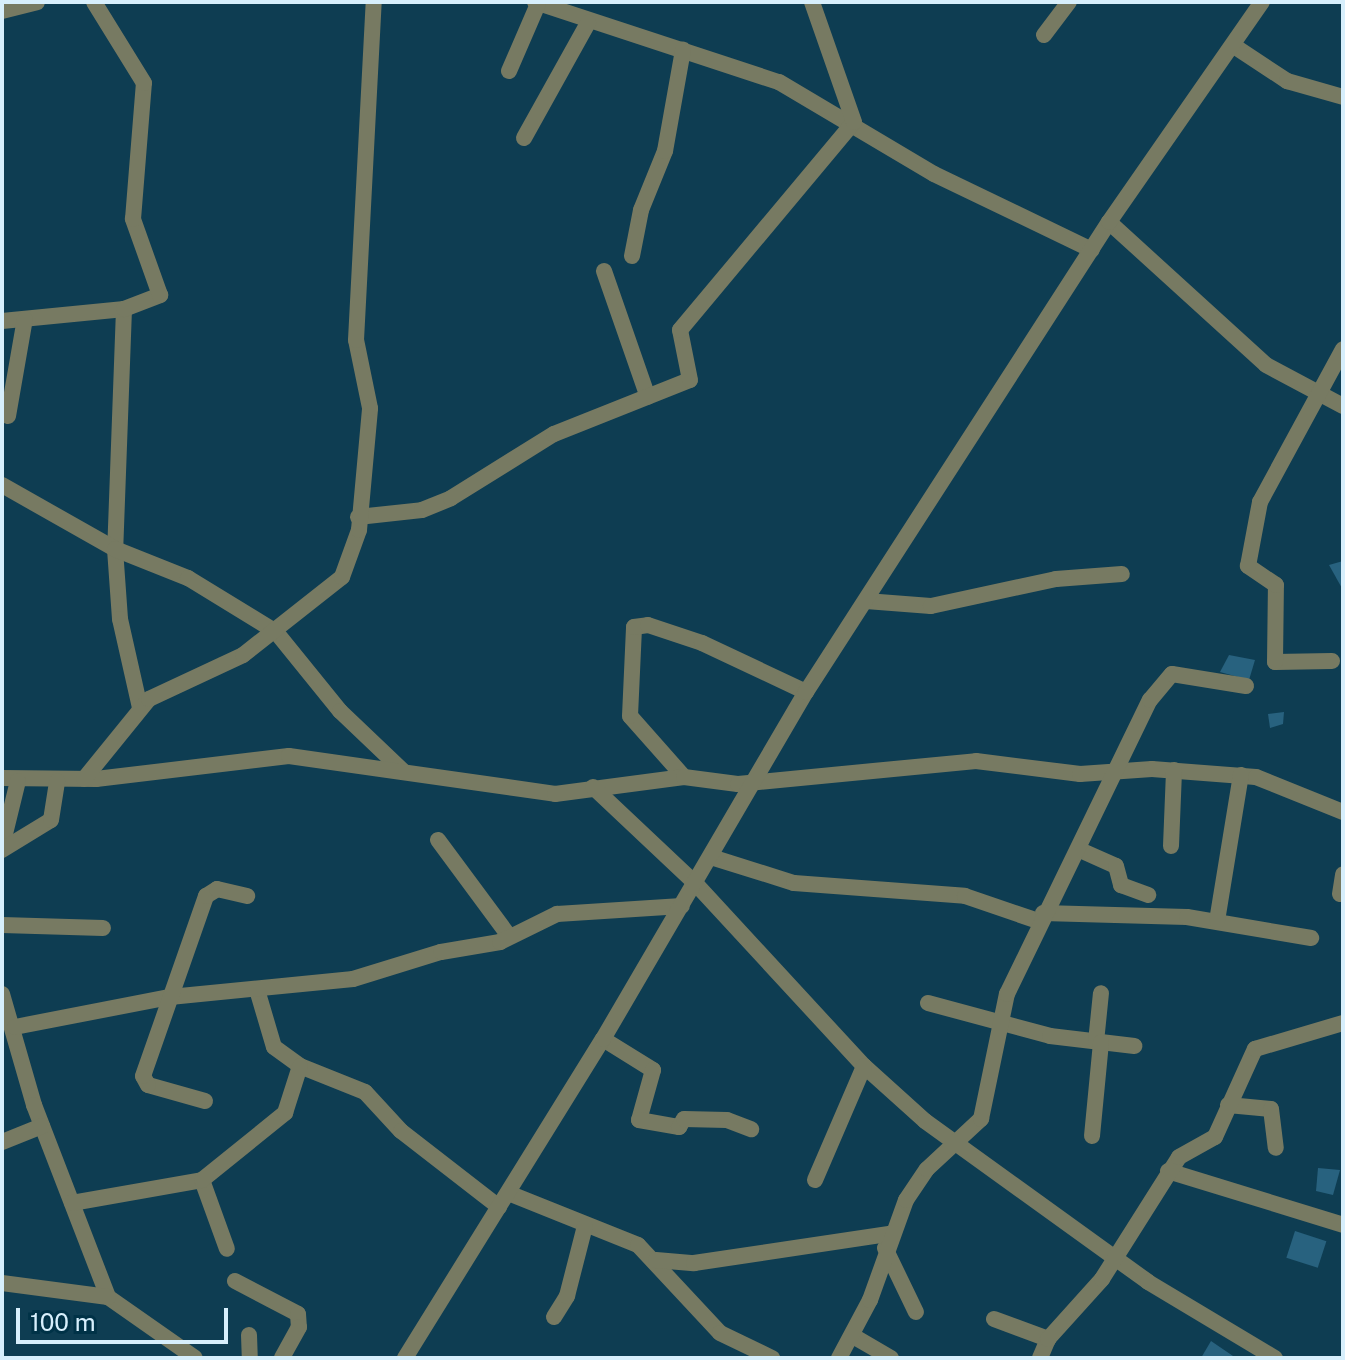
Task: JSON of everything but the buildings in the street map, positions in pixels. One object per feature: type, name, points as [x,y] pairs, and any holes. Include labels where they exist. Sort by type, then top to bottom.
[{"type":"street","points":[[2,11],[37,2]]},
{"type":"street","points":[[2,321],[124,309],[157,301],[161,291],[133,219],[144,83],[94,2]]},
{"type":"street","points":[[84,779],[140,708],[276,632],[342,577],[358,517],[370,408],[356,340],[374,2]]},
{"type":"street","points":[[812,2],[854,122]]},
{"type":"street","points":[[1044,35],[1069,2]]},
{"type":"street","points":[[405,1358],[603,1039],[806,692],[1109,222],[1262,2]]},
{"type":"street","points":[[509,71],[536,3],[588,23],[779,82],[854,122],[946,181],[1092,250]]},
{"type":"street","points":[[524,138],[588,23]]},
{"type":"street","points":[[1234,46],[1287,81],[1343,97]]},
{"type":"street","points":[[632,256],[641,210],[665,151],[683,50]]},
{"type":"street","points":[[358,517],[422,510],[451,498],[554,434],[690,380],[680,330],[854,122]]},
{"type":"street","points":[[1109,222],[1242,346],[1343,406]]},
{"type":"street","points":[[604,271],[648,397]]},
{"type":"street","points":[[124,309],[115,549],[120,619],[140,708]]},
{"type":"street","points":[[8,416],[25,319]]},
{"type":"street","points":[[1332,661],[1273,660],[1276,585],[1248,566],[1260,502],[1320,394],[1338,371],[1343,349]]},
{"type":"street","points":[[2,485],[115,549],[188,578],[276,632],[340,711],[402,770]]},
{"type":"street","points":[[866,601],[931,606],[1056,579],[1122,574]]},
{"type":"street","points":[[684,777],[630,716],[634,627],[648,625],[702,643],[806,692]]},
{"type":"street","points":[[839,1358],[853,1336],[887,1241],[927,1169],[959,1143],[990,1102],[1000,1022],[1040,917],[1080,850],[1113,773],[1150,700],[1172,674],[1246,686]]},
{"type":"street","points":[[2,848],[10,779],[84,779],[289,756],[402,770],[538,793],[684,777],[754,781],[964,762],[1113,773],[1174,770],[1241,775],[1289,786],[1343,812]]},
{"type":"street","points":[[1171,846],[1174,770]]},
{"type":"street","points":[[1217,921],[1241,775]]},
{"type":"street","points":[[2,848],[51,820],[57,781]]},
{"type":"street","points":[[593,787],[695,883],[864,1066],[959,1143],[1114,1258],[1275,1358]]},
{"type":"street","points":[[438,840],[509,936]]},
{"type":"street","points":[[1080,850],[1116,866],[1121,885],[1148,895]]},
{"type":"street","points":[[711,857],[794,883],[965,896],[1040,917],[1217,921],[1311,938]]},
{"type":"street","points":[[1340,894],[1343,874]]},
{"type":"street","points":[[205,1101],[144,1082],[170,997],[211,890],[247,896]]},
{"type":"street","points":[[15,1027],[170,997],[258,993],[389,972],[509,936],[557,914],[682,906]]},
{"type":"street","points":[[2,925],[103,928]]},
{"type":"street","points":[[258,993],[274,1047],[300,1066],[365,1092],[401,1131],[503,1200],[625,1238],[656,1260],[720,1333],[772,1358]]},
{"type":"street","points":[[1092,1136],[1101,993]]},
{"type":"street","points":[[2,994],[15,1027],[42,1126],[108,1297]]},
{"type":"street","points":[[928,1003],[1000,1022],[1134,1046]]},
{"type":"street","points":[[1040,1358],[1048,1339],[1114,1258],[1179,1157],[1215,1137],[1255,1049],[1343,1023]]},
{"type":"street","points":[[603,1039],[653,1070],[639,1120],[679,1127],[684,1119],[727,1120],[751,1129]]},
{"type":"street","points":[[72,1203],[202,1180],[285,1113],[300,1066]]},
{"type":"street","points":[[815,1180],[864,1066]]},
{"type":"street","points":[[1228,1105],[1271,1109],[1276,1148]]},
{"type":"street","points":[[2,1142],[42,1126]]},
{"type":"street","points":[[1168,1171],[1343,1225]]},
{"type":"street","points":[[202,1180],[227,1249]]},
{"type":"street","points":[[554,1317],[567,1296],[585,1226]]},
{"type":"street","points":[[656,1260],[694,1263],[887,1241]]},
{"type":"street","points":[[887,1241],[916,1312]]},
{"type":"street","points":[[235,1281],[298,1314],[299,1327],[282,1358]]},
{"type":"street","points":[[2,1283],[108,1297],[195,1358]]},
{"type":"street","points":[[994,1319],[1048,1339]]},
{"type":"street","points":[[249,1335],[250,1358]]},
{"type":"street","points":[[853,1336],[891,1358]]}]
